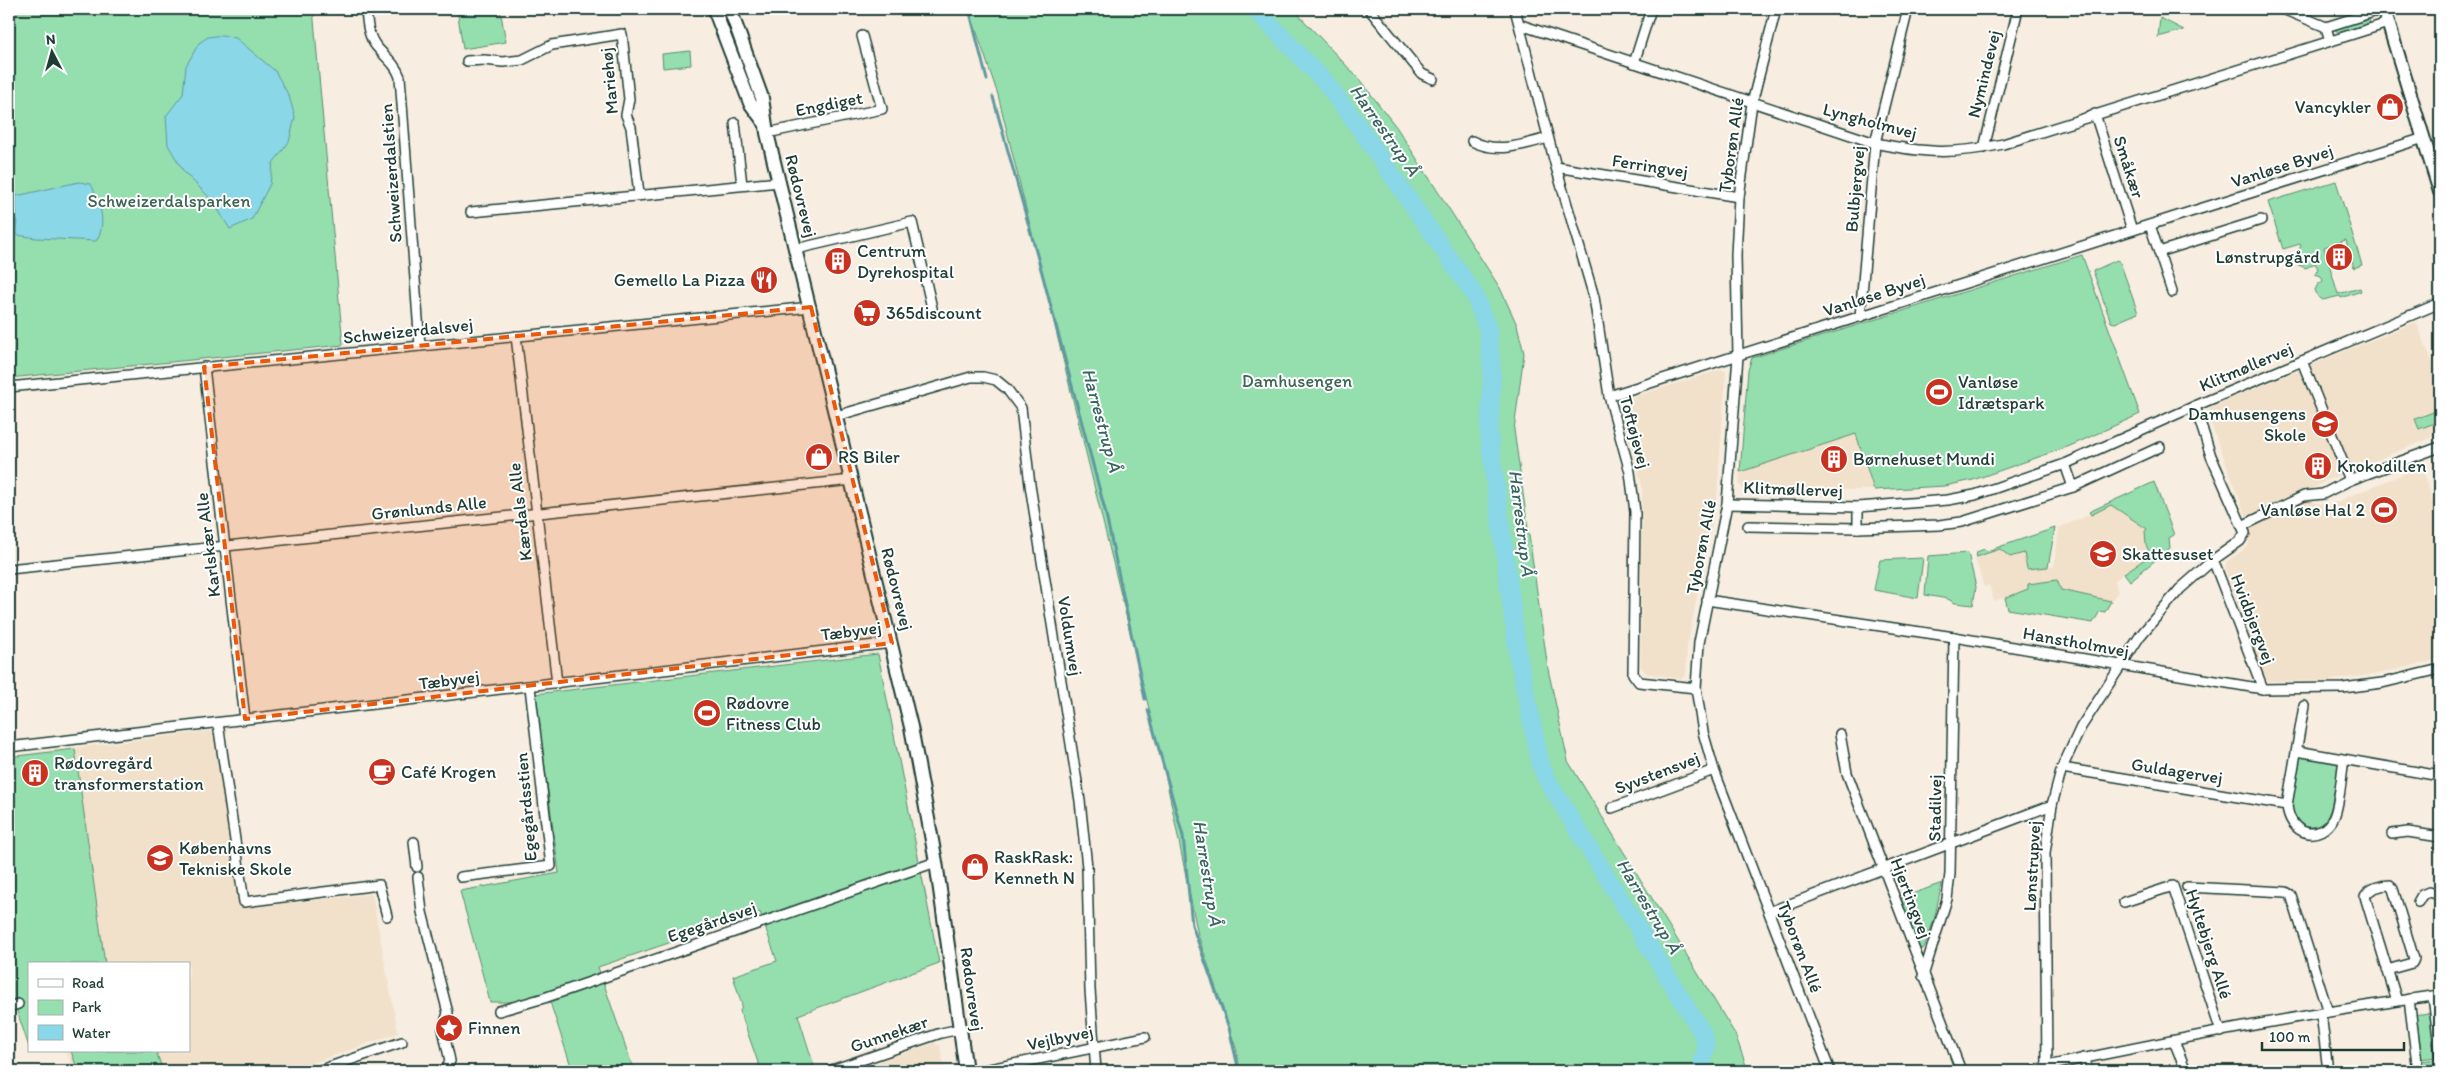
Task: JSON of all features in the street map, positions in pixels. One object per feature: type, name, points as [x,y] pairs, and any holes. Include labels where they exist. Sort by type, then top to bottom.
[{"type":"street","name":"Schweizerdalstien","points":[[366,9],[368,27],[376,46],[392,62],[400,78],[420,346]]},
{"type":"street","name":"Rødovrevej","points":[[714,9],[750,103],[765,127]]},
{"type":"street","name":"Rødovrevej","points":[[730,9],[762,98],[765,127],[892,642],[911,727],[936,862],[966,1071]]},
{"type":"street","points":[[1369,9],[1422,74],[1433,79]]},
{"type":"street","points":[[1634,63],[1651,9]]},
{"type":"street","name":"Tyborøn Allé","points":[[1776,9],[1752,103],[1739,197],[1736,255],[1738,356],[1727,504],[1699,643],[1696,688],[1703,732],[1714,770],[1830,1071]]},
{"type":"street","name":"Bulbjergvej","points":[[1860,316],[1875,143],[1908,9]]},
{"type":"street","name":"Nymindevej","points":[[1984,148],[1986,130],[2018,9]]},
{"type":"street","points":[[2283,9],[2326,27],[2384,9],[2424,138],[2436,165],[2440,192]]},
{"type":"street","name":"Lyngholmvej","points":[[1518,17],[1634,63],[1875,143],[1916,152],[1962,152],[1984,148],[2388,23]]},
{"type":"street","name":"Toftøjevej","points":[[1518,17],[1556,168],[1594,297],[1609,396],[1630,472],[1635,512],[1633,674],[1639,682],[1696,688]]},
{"type":"street","points":[[2326,27],[2330,40]]},
{"type":"street","name":"Mariehøj","points":[[467,61],[503,62],[522,60],[552,45],[622,34],[628,99],[626,115],[631,127],[639,194]]},
{"type":"street","name":"Engdiget","points":[[765,127],[882,109],[862,36]]},
{"type":"street","name":"Småkær","points":[[2095,114],[2132,230]]},
{"type":"street","points":[[735,123],[742,185]]},
{"type":"street","points":[[1472,141],[1483,147],[1512,147],[1548,138]]},
{"type":"street","name":"Vanløse Byvej","points":[[1609,396],[2424,138]]},
{"type":"street","name":"Ferringvej","points":[[1556,168],[1739,197]]},
{"type":"street","points":[[471,212],[639,194],[779,182]]},
{"type":"street","points":[[2159,252],[2261,220]]},
{"type":"street","points":[[796,249],[912,222],[932,308]]},
{"type":"street","points":[[2150,225],[2172,292]]},
{"type":"street","name":"Klitmøllervej","points":[[1727,504],[1858,507],[1948,500],[1975,495],[2065,464],[2195,406],[2440,303]]},
{"type":"street","name":"Schweizerdalsvej","points":[[9,386],[810,307]]},
{"type":"street","name":"Kærdals Alle","points":[[516,336],[557,683]]},
{"type":"street","points":[[2302,361],[2350,480]]},
{"type":"street","name":"Karlskær Alle","points":[[204,367],[245,719]]},
{"type":"street","name":"Voldumvej","points":[[836,416],[971,377],[996,380],[1007,389],[1021,408],[1030,485],[1080,801],[1087,867],[1093,1048],[1096,1071]]},
{"type":"street","points":[[2195,406],[2211,456],[2242,526],[2304,496],[2323,494],[2350,480],[2440,447]]},
{"type":"street","points":[[1748,526],[1858,528],[1939,525],[1962,522],[2073,487],[2160,447]]},
{"type":"street","points":[[2065,464],[2073,487]]},
{"type":"street","name":"Grønlunds Alle","points":[[9,569],[852,480]]},
{"type":"street","name":"Klitmøllervej","points":[[1858,507],[1858,528]]},
{"type":"street","name":"Lønstrupvej","points":[[2047,1066],[2045,853],[2052,804],[2062,768],[2081,727],[2140,636],[2162,609],[2214,560],[2240,541],[2245,533],[2242,526]]},
{"type":"street","name":"Hvidbjergvej","points":[[2214,560],[2263,689]]},
{"type":"street","name":"Hanstholmvej","points":[[1707,600],[1954,637],[2263,689],[2343,688],[2382,683],[2440,669]]},
{"type":"street","name":"Stadilvej","points":[[1923,976],[1947,899],[1951,842],[1954,637]]},
{"type":"street","name":"Tæbyvej","points":[[9,747],[530,687],[892,642]]},
{"type":"street","name":"Egegårdsstien","points":[[461,877],[551,866],[530,687]]},
{"type":"street","points":[[2304,706],[2287,805],[2288,816],[2298,829],[2308,833],[2320,831],[2334,817],[2344,760]]},
{"type":"street","points":[[218,722],[244,902],[379,885],[387,916]]},
{"type":"street","name":"Hjertingvej","points":[[1840,734],[1847,773],[1923,976],[1961,1071]]},
{"type":"street","points":[[2297,751],[2440,776]]},
{"type":"street","name":"Guldagervej","points":[[2062,768],[2287,805]]},
{"type":"street","name":"Syvstensvej","points":[[1612,808],[1714,770]]},
{"type":"street","points":[[1769,912],[2052,804]]},
{"type":"street","points":[[2392,834],[2408,832],[2440,837]]},
{"type":"street","points":[[414,842],[417,867]]},
{"type":"street","name":"Egegårdsvej","points":[[499,1011],[544,998],[936,862]]},
{"type":"street","points":[[418,877],[422,912],[448,1013],[443,1029],[450,1061],[445,1071]]},
{"type":"street","points":[[2387,970],[2412,963],[2414,959],[2393,889],[2390,885],[2371,889],[2365,896],[2396,1001]]},
{"type":"street","name":"Hyltebjerg Allé","points":[[2124,902],[2173,886],[2221,1032]]},
{"type":"street","name":"Hyltebjerg Allé","points":[[2187,887],[2286,892],[2291,895],[2324,1013]]},
{"type":"street","points":[[2418,902],[2422,895],[2429,892],[2440,895]]},
{"type":"street","points":[[2035,1071],[2047,1066],[2083,1058],[2221,1032],[2324,1013],[2437,996],[2440,1055]]},
{"type":"street","points":[[2409,999],[2418,1071]]},
{"type":"street","points":[[9,1007],[18,1004]]},
{"type":"street","points":[[2324,1013],[2328,1071]]},
{"type":"street","name":"Gunnekær","points":[[829,1071],[960,1029]]},
{"type":"street","name":"Vejlbyvej","points":[[980,1071],[1145,1037]]},
{"type":"street","points":[[2174,1041],[2186,1071]]},
{"type":"street","points":[[318,1071],[402,1042]]},
{"type":"street","points":[[2083,1058],[2088,1071]]},
{"type":"highlighted area","points":[[811,307],[892,643],[245,719],[204,367]]},
{"type":"shaded area","name":"Damhusengens Skole","points":[[2416,322],[2440,381],[2440,434],[2328,480],[2254,518],[2246,516],[2207,413],[2210,407]]},
{"type":"shaded area","points":[[1723,369],[1726,372],[1717,496],[1687,647],[1686,675],[1681,679],[1646,673],[1641,667],[1642,485],[1620,404],[1623,400]]},
{"type":"shaded area","points":[[1856,434],[1874,490],[1743,489],[1739,484],[1740,472]]},
{"type":"shaded area","points":[[2422,466],[2440,527],[2440,659],[2378,674],[2324,681],[2269,681],[2262,675],[2225,568],[2227,561],[2248,547],[2250,524],[2303,499],[2327,506]]},
{"type":"shaded area","name":"Skattesuset","points":[[2111,505],[2148,529],[2146,545],[2151,555],[2115,580],[2118,592],[2111,601],[2028,584],[2029,589],[1994,601],[1989,585],[1984,587],[1975,558],[2000,549],[2024,553],[2027,569],[2054,567],[2059,528]]},
{"type":"shaded area","points":[[225,729],[250,907],[372,894],[398,1033],[290,1071],[74,1071],[66,1052],[190,1052],[190,962],[28,962],[28,966],[15,996],[9,998],[9,756]]},
{"type":"shaded area","points":[[934,1043],[940,1046],[945,1071],[851,1071]]},
{"type":"green space","name":"Schweizerdalsparken","points":[[9,9],[313,9],[343,345],[9,378]]},
{"type":"green space","points":[[457,9],[500,9],[506,42],[463,49]]},
{"type":"green space","name":"Damhusengen","points":[[969,9],[1293,9],[1359,79],[1397,128],[1500,288],[1517,325],[1524,353],[1514,430],[1548,669],[1568,761],[1735,1034],[1748,1071],[1240,1071],[1236,1048],[1198,935],[1166,778],[998,95]]},
{"type":"green space","points":[[2368,16],[2370,23],[2341,32],[2336,31],[2336,27]]},
{"type":"green space","points":[[2160,18],[2184,30],[2158,37]]},
{"type":"green space","points":[[690,51],[691,65],[663,68],[662,54]]},
{"type":"green space","points":[[2336,181],[2362,265],[2354,268],[2346,240],[2324,247],[2338,294],[2360,288],[2361,291],[2341,298],[2340,296],[2323,300],[2318,297],[2315,290],[2318,284],[2323,281],[2321,276],[2315,274],[2318,269],[2315,263],[2306,268],[2296,264],[2294,256],[2301,246],[2300,244],[2283,249],[2268,202]]},
{"type":"green space","name":"Vanløse Idrætspark","points":[[2082,255],[2140,414],[2070,446],[1973,480],[1945,486],[1874,490],[1856,434],[1740,472],[1748,370],[1752,358]]},
{"type":"green space","points":[[2117,260],[2120,262],[2138,313],[2115,323],[2111,322],[2093,271]]},
{"type":"green space","points":[[2436,411],[2440,421],[2419,429],[2415,419]]},
{"type":"green space","points":[[2154,482],[2174,535],[2169,538],[2170,548],[2130,581],[2124,573],[2151,555],[2146,545],[2145,531],[2147,529],[2111,505],[2091,515],[2089,512]]},
{"type":"green space","points":[[2055,528],[2048,567],[2027,569],[2024,553],[2010,557],[2000,549],[1976,557],[1977,552],[1984,549],[1987,551]]},
{"type":"green space","points":[[1968,553],[1976,587],[1973,605],[1955,603],[1948,599],[1925,595],[1928,556]]},
{"type":"green space","points":[[1923,558],[1918,598],[1874,590],[1880,560]]},
{"type":"green space","points":[[2057,580],[2061,590],[2111,601],[2105,612],[2100,611],[2093,623],[2008,609],[2005,598],[2028,589],[2028,584]]},
{"type":"green space","points":[[878,654],[939,963],[798,1015],[814,1066],[798,1071],[761,1071],[740,1011],[742,1005],[733,976],[777,961],[760,912],[598,967],[634,1071],[560,1071],[571,1066],[550,1002],[490,1002],[460,891],[559,873],[535,694]]},
{"type":"green space","points":[[75,749],[105,962],[28,962],[28,1044],[16,1008],[9,1011],[9,757]]},
{"type":"green space","points":[[2303,756],[2339,763],[2333,798],[2327,818],[2318,826],[2302,826],[2296,820],[2291,804],[2299,759]]},
{"type":"green space","points":[[1942,883],[1934,920],[1924,948],[1920,949],[1901,898]]},
{"type":"green space","points":[[2430,1013],[2436,1057],[2420,1059],[2413,1015]]},
{"type":"green space","points":[[71,1052],[156,1052],[163,1071],[78,1071]]},
{"type":"green space","points":[[2437,1059],[2438,1071],[2422,1071],[2421,1061]]},
{"type":"water","points":[[222,35],[236,38],[275,71],[289,96],[295,117],[289,142],[273,163],[270,184],[252,219],[230,229],[212,200],[184,172],[168,145],[166,116],[183,94],[186,66],[199,43],[208,37]]},
{"type":"water","points":[[79,182],[91,184],[97,198],[102,220],[100,234],[96,241],[36,238],[17,235],[16,196]]},
{"type":"waterway","name":"Harrestrup Å","points":[[969,9],[987,80]]},
{"type":"waterway","name":"Harrestrup Å","points":[[1255,9],[1326,83],[1359,127],[1474,294],[1488,330],[1492,373],[1489,435],[1518,655],[1540,762],[1546,778],[1703,1034],[1706,1046],[1700,1071]]},
{"type":"waterway","name":"Harrestrup Å","points":[[993,97],[1105,510],[1145,699]]},
{"type":"waterway","name":"Harrestrup Å","points":[[1148,710],[1183,836],[1192,925],[1229,1028],[1239,1071]]},
{"type":"place","name":"Vancykler","points":[[2390,107]]},
{"type":"place","name":"Lønstrupgård","points":[[2339,257]]},
{"type":"place","name":"Centrum Dyrehospital","points":[[838,261]]},
{"type":"place","name":"Gemello La Pizza","points":[[764,280]]},
{"type":"place","name":"365discount","points":[[867,313]]},
{"type":"place","name":"Vanløse Idrætspark","points":[[1939,392]]},
{"type":"place","name":"Damhusengens Skole","points":[[2325,424]]},
{"type":"place","name":"RS Biler","points":[[819,457]]},
{"type":"place","name":"Børnehuset Mundi","points":[[1834,459]]},
{"type":"place","name":"Krokodillen","points":[[2318,466]]},
{"type":"place","name":"Vanløse Hal 2","points":[[2384,510]]},
{"type":"place","name":"Skattesuset","points":[[2103,554]]},
{"type":"place","name":"Rødovre Fitness Club","points":[[707,713]]},
{"type":"place","name":"Café Krogen","points":[[382,772]]},
{"type":"place","name":"Rødovregård transformerstation","points":[[35,773]]},
{"type":"place","name":"Københavns Tekniske Skole","points":[[160,858]]},
{"type":"place","name":"RaskRask: Kenneth N","points":[[975,867]]},
{"type":"place","name":"Finnen","points":[[449,1028]]}]
